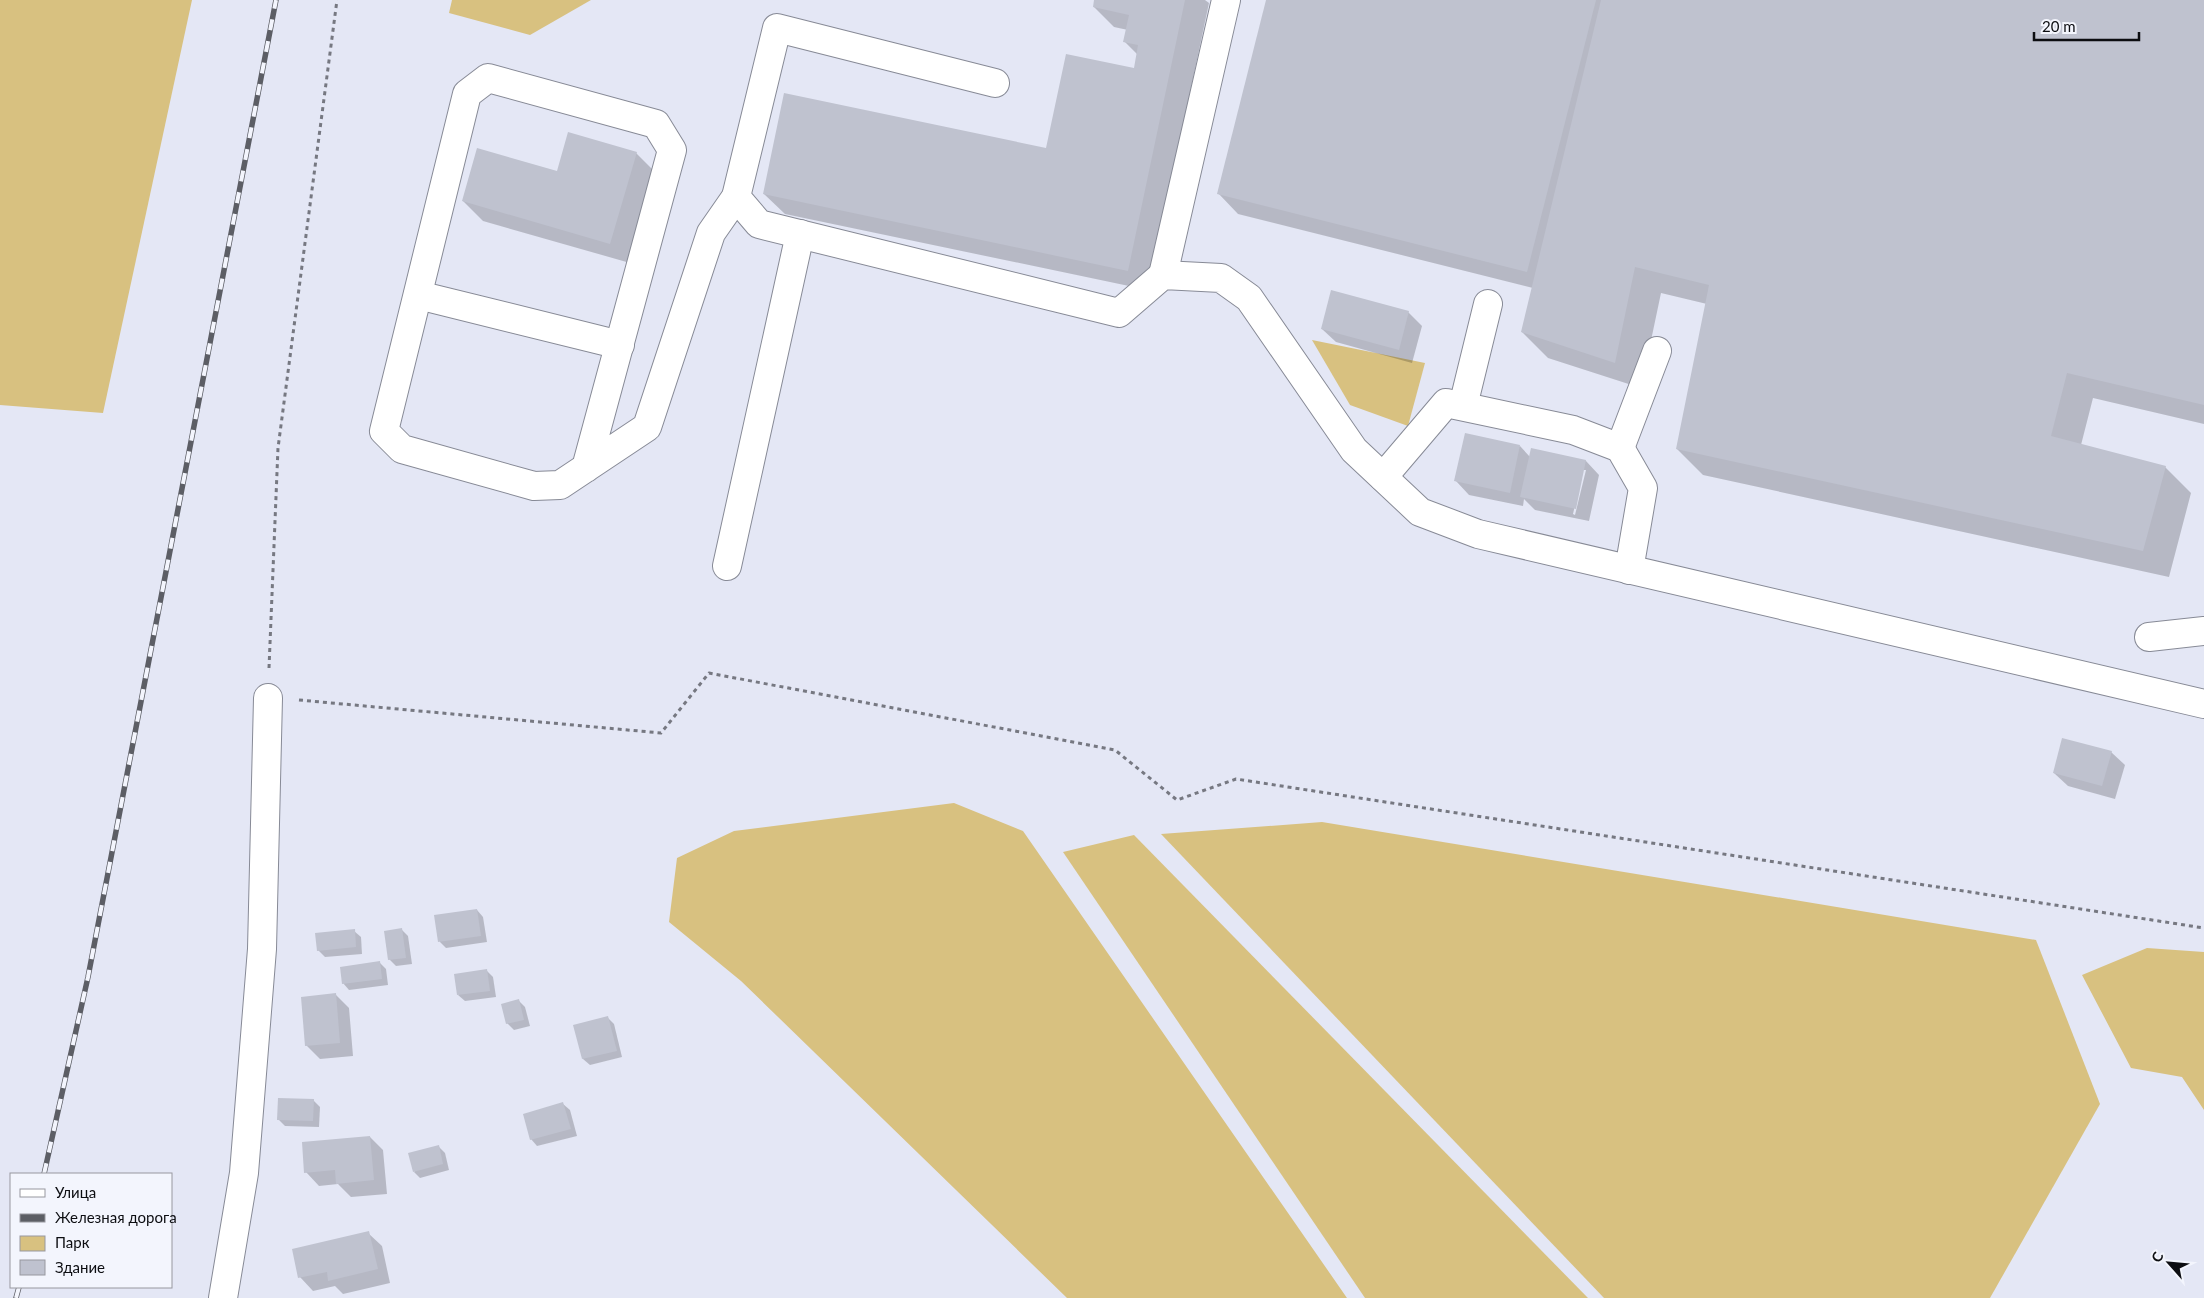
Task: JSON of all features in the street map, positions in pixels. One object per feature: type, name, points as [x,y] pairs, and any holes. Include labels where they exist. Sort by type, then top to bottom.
[{"type":"street","points":[[736,197],[759,224],[1119,313],[1163,275],[1226,0]]},
{"type":"street","points":[[586,468],[672,150],[656,124],[488,78],[467,94],[384,431],[402,449],[534,486],[560,485],[586,468],[647,427],[710,232],[736,197],[777,28],[995,83]]},
{"type":"street","points":[[727,566],[800,234]]},
{"type":"street","points":[[1163,275],[1220,278],[1249,298],[1354,450],[1420,512],[1478,534],[2204,704]]},
{"type":"street","points":[[418,295],[620,345]]},
{"type":"street","points":[[1463,406],[1488,304]]},
{"type":"street","points":[[1620,448],[1657,351]]},
{"type":"street","points":[[1382,477],[1446,403],[1574,430],[1620,448],[1643,488],[1629,570]]},
{"type":"street","points":[[2149,637],[2204,631]]},
{"type":"street","points":[[223,1298],[244,1173],[262,949],[268,698]]},
{"type":"path","points":[[337,0],[278,448],[268,698],[661,733],[708,673],[1115,750],[1177,800],[1236,779],[2204,928]]},
{"type":"green space","points":[[0,0],[192,0],[103,413],[0,405]]},
{"type":"green space","points":[[452,0],[591,0],[530,35],[449,13]]},
{"type":"green space","points":[[1312,340],[1425,363],[1408,426],[1350,405]]},
{"type":"green space","points":[[954,803],[1023,831],[1347,1298],[1067,1298],[741,981],[669,922],[677,858],[734,831]]},
{"type":"green space","points":[[1322,822],[2036,940],[2100,1104],[1990,1298],[1604,1298],[1161,834]]},
{"type":"green space","points":[[1134,835],[1588,1298],[1365,1298],[1063,852]]},
{"type":"green space","points":[[2147,948],[2204,952],[2204,1110],[2182,1077],[2131,1068],[2082,975]]},
{"type":"building","points":[[1094,0],[1185,0],[1128,271],[763,194],[784,93],[1046,148],[1066,54],[1134,68],[1138,45],[1123,42],[1129,15],[1093,7]]},
{"type":"building","points":[[1266,0],[1596,0],[1527,272],[1217,194]]},
{"type":"building","points":[[1601,0],[2204,0],[2204,405],[2067,373],[2051,436],[2166,466],[2143,551],[1676,449],[1709,285],[1635,267],[1615,363],[1521,332]]},
{"type":"building","points":[[568,132],[637,152],[610,244],[462,201],[477,148],[557,171]]},
{"type":"building","points":[[1331,290],[1409,311],[1399,350],[1321,329]]},
{"type":"building","points":[[1465,433],[1520,445],[1510,493],[1454,481]]},
{"type":"building","points":[[1531,448],[1586,460],[1576,509],[1520,497]]},
{"type":"building","points":[[2062,738],[2112,751],[2102,786],[2053,773]]},
{"type":"building","points":[[477,909],[481,936],[438,942],[434,915]]},
{"type":"building","points":[[402,928],[406,958],[388,960],[384,931]]},
{"type":"building","points":[[355,929],[356,947],[317,951],[315,933]]},
{"type":"building","points":[[380,961],[382,979],[342,984],[340,967]]},
{"type":"building","points":[[487,969],[490,991],[457,995],[454,974]]},
{"type":"building","points":[[336,993],[340,1043],[305,1046],[301,997]]},
{"type":"building","points":[[519,999],[524,1020],[506,1024],[501,1004]]},
{"type":"building","points":[[608,1016],[617,1051],[582,1059],[573,1025]]},
{"type":"building","points":[[278,1098],[314,1099],[313,1121],[277,1120]]},
{"type":"building","points":[[563,1102],[571,1129],[530,1140],[523,1114]]},
{"type":"building","points":[[370,1136],[374,1180],[336,1184],[335,1170],[304,1173],[302,1142]]},
{"type":"building","points":[[439,1145],[443,1164],[413,1172],[408,1153]]},
{"type":"building","points":[[369,1231],[378,1269],[328,1281],[327,1272],[298,1278],[292,1249]]},
{"type":"railway","points":[[44,1173],[88,977],[276,0]]},
{"type":"railway","points":[[16,1298],[19,1288]]}]
